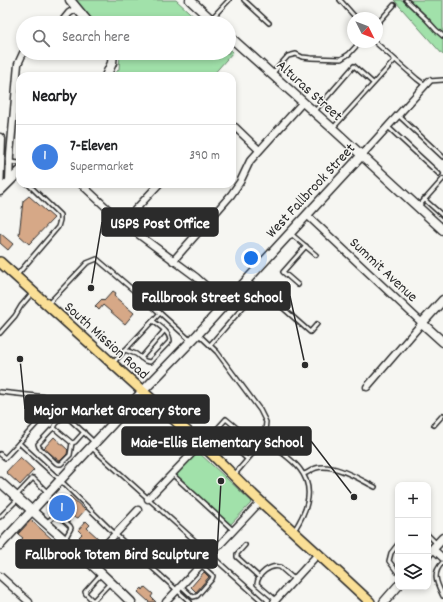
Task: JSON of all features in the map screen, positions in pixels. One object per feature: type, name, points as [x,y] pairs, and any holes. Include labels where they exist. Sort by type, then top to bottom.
[{"type":"main road","name":"South Mission Road","points":[[0,262],[113,363],[370,602]]},
{"type":"street","points":[[70,0],[83,16]]},
{"type":"street","points":[[190,0],[208,16]]},
{"type":"street","points":[[67,16],[77,8]]},
{"type":"street","name":"Alturas Street","points":[[236,42],[443,230]]},
{"type":"street","points":[[17,72],[20,60]]},
{"type":"street","points":[[108,72],[112,60]]},
{"type":"street","name":"West Fallbrook Street","points":[[0,545],[143,391],[192,341],[427,83]]},
{"type":"street","points":[[9,182],[16,88]]},
{"type":"street","points":[[236,188],[250,161],[303,102]]},
{"type":"street","points":[[236,128],[259,150]]},
{"type":"street","points":[[0,137],[2,139],[0,191]]},
{"type":"street","points":[[0,191],[16,176]]},
{"type":"street","points":[[85,188],[123,223],[196,277],[226,304]]},
{"type":"street","points":[[123,223],[155,188]]},
{"type":"street","points":[[173,261],[236,188]]},
{"type":"street","name":"Summit Avenue","points":[[307,215],[443,342]]},
{"type":"street","points":[[367,387],[443,300]]},
{"type":"street","points":[[148,500],[201,444]]},
{"type":"street","points":[[1,485],[46,523],[131,602]]},
{"type":"street","points":[[166,602],[261,501]]},
{"type":"street","points":[[89,562],[138,510]]},
{"type":"street","points":[[435,546],[443,558]]},
{"type":"street","points":[[276,601],[319,553]]},
{"type":"street","points":[[0,576],[29,602]]},
{"type":"street","points":[[384,602],[395,589]]},
{"type":"lane","points":[[217,16],[229,0]]},
{"type":"lane","points":[[244,0],[269,23]]},
{"type":"lane","points":[[340,0],[351,12]]},
{"type":"lane","points":[[406,0],[443,36]]},
{"type":"lane","points":[[383,17],[394,5]]},
{"type":"lane","points":[[272,74],[288,56],[296,54],[302,57],[341,59],[354,48]]},
{"type":"lane","points":[[382,48],[417,79],[427,83],[443,80]]},
{"type":"lane","points":[[332,128],[395,60]]},
{"type":"lane","points":[[314,112],[354,66],[373,84]]},
{"type":"lane","points":[[398,115],[443,157]]},
{"type":"lane","points":[[388,127],[439,174]]},
{"type":"lane","points":[[10,162],[16,163]]},
{"type":"lane","points":[[418,206],[443,179]]},
{"type":"lane","points":[[16,276],[58,228],[60,220],[60,215],[32,188]]},
{"type":"lane","points":[[424,199],[443,216]]},
{"type":"lane","points":[[290,233],[316,255]]},
{"type":"lane","points":[[298,286],[283,272],[306,246]]},
{"type":"lane","points":[[48,305],[87,263],[97,259],[192,341]]},
{"type":"lane","points":[[247,280],[258,290],[266,293],[310,332],[317,324]]},
{"type":"lane","points":[[210,345],[258,290]]},
{"type":"lane","points":[[0,333],[16,316],[21,306],[33,292]]},
{"type":"lane","points":[[113,363],[160,313]]},
{"type":"lane","points":[[125,350],[136,354],[145,361],[150,362],[170,341],[170,337],[152,321]]},
{"type":"lane","points":[[141,358],[164,331]]},
{"type":"lane","points":[[198,334],[217,352],[260,410],[266,422],[264,440],[233,476]]},
{"type":"lane","points":[[0,392],[46,397],[84,432],[93,445],[148,500],[211,554],[263,602]]},
{"type":"lane","points":[[0,454],[5,458],[54,405]]},
{"type":"lane","points":[[65,415],[38,444],[48,456],[56,463],[59,464],[64,462],[70,455],[72,443],[75,442],[84,432]]},
{"type":"lane","points":[[434,425],[443,415]]},
{"type":"lane","points":[[234,446],[244,434],[226,419],[216,430],[247,459]]},
{"type":"lane","points":[[54,428],[72,443]]},
{"type":"lane","points":[[264,440],[294,462],[304,474],[308,490],[307,504],[294,531]]},
{"type":"lane","points":[[18,443],[60,480],[115,534],[179,588],[193,596],[196,596],[213,576],[201,565]]},
{"type":"lane","points":[[304,474],[316,468],[328,467],[357,477],[375,487]]},
{"type":"lane","points":[[172,474],[234,530]]},
{"type":"lane","points":[[0,517],[33,478],[54,506],[56,513],[70,526],[71,528],[64,540]]},
{"type":"lane","points":[[46,523],[55,516],[56,513]]},
{"type":"lane","points":[[245,545],[236,554],[237,557],[259,577]]},
{"type":"lane","points":[[395,548],[391,553],[389,561],[395,568]]},
{"type":"lane","points":[[443,562],[436,574],[436,582],[443,596]]},
{"type":"lane","points":[[276,601],[257,584],[257,581],[262,573],[268,569],[278,566],[285,570],[295,580]]},
{"type":"lane","points":[[102,574],[85,592],[92,600],[94,600],[111,582]]},
{"type":"lane","points":[[179,588],[190,602]]},
{"type":"green space","points":[[75,0],[176,0],[193,16],[87,16]]},
{"type":"green space","points":[[394,0],[443,0],[443,55]]},
{"type":"green space","points":[[120,60],[226,60],[216,72],[116,72],[119,69]]},
{"type":"green space","points":[[197,451],[252,502],[230,525],[175,475]]},
{"type":"building","points":[[29,196],[54,218],[29,244],[19,235],[23,201]]},
{"type":"building","points":[[0,233],[13,244],[8,250],[0,243]]},
{"type":"building","points":[[113,291],[116,293],[114,296],[134,313],[125,324],[103,305],[99,310],[95,306],[102,299],[104,301]]},
{"type":"building","points":[[54,437],[68,450],[67,454],[60,461],[44,448]]},
{"type":"building","points":[[20,457],[34,470],[20,485],[6,472]]},
{"type":"building","points":[[70,496],[85,510],[78,518],[75,518],[61,506]]},
{"type":"building","points":[[31,520],[53,540],[34,562],[16,545],[23,538],[18,534]]},
{"type":"building","points":[[86,521],[90,525],[87,528],[98,538],[88,550],[85,547],[87,544],[79,537],[82,534],[78,530]]},
{"type":"building","points":[[204,572],[209,577],[196,592],[191,587]]},
{"type":"building","points":[[145,587],[153,594],[151,597],[156,602],[149,602],[138,592],[142,588],[143,590]]},
{"type":"place","name":"USPS Post Office","points":[[91,288]]},
{"type":"place","name":"Major Market Grocery Store","points":[[20,359]]},
{"type":"place","name":"Fallbrook Street School","points":[[305,365]]},
{"type":"place","name":"Fallbrook Totem Bird Sculpture","points":[[221,481]]},
{"type":"place","name":"Maie-Ellis Elementary School","points":[[354,497]]},
{"type":"place","name":"7-Eleven","points":[[62,508]]}]
